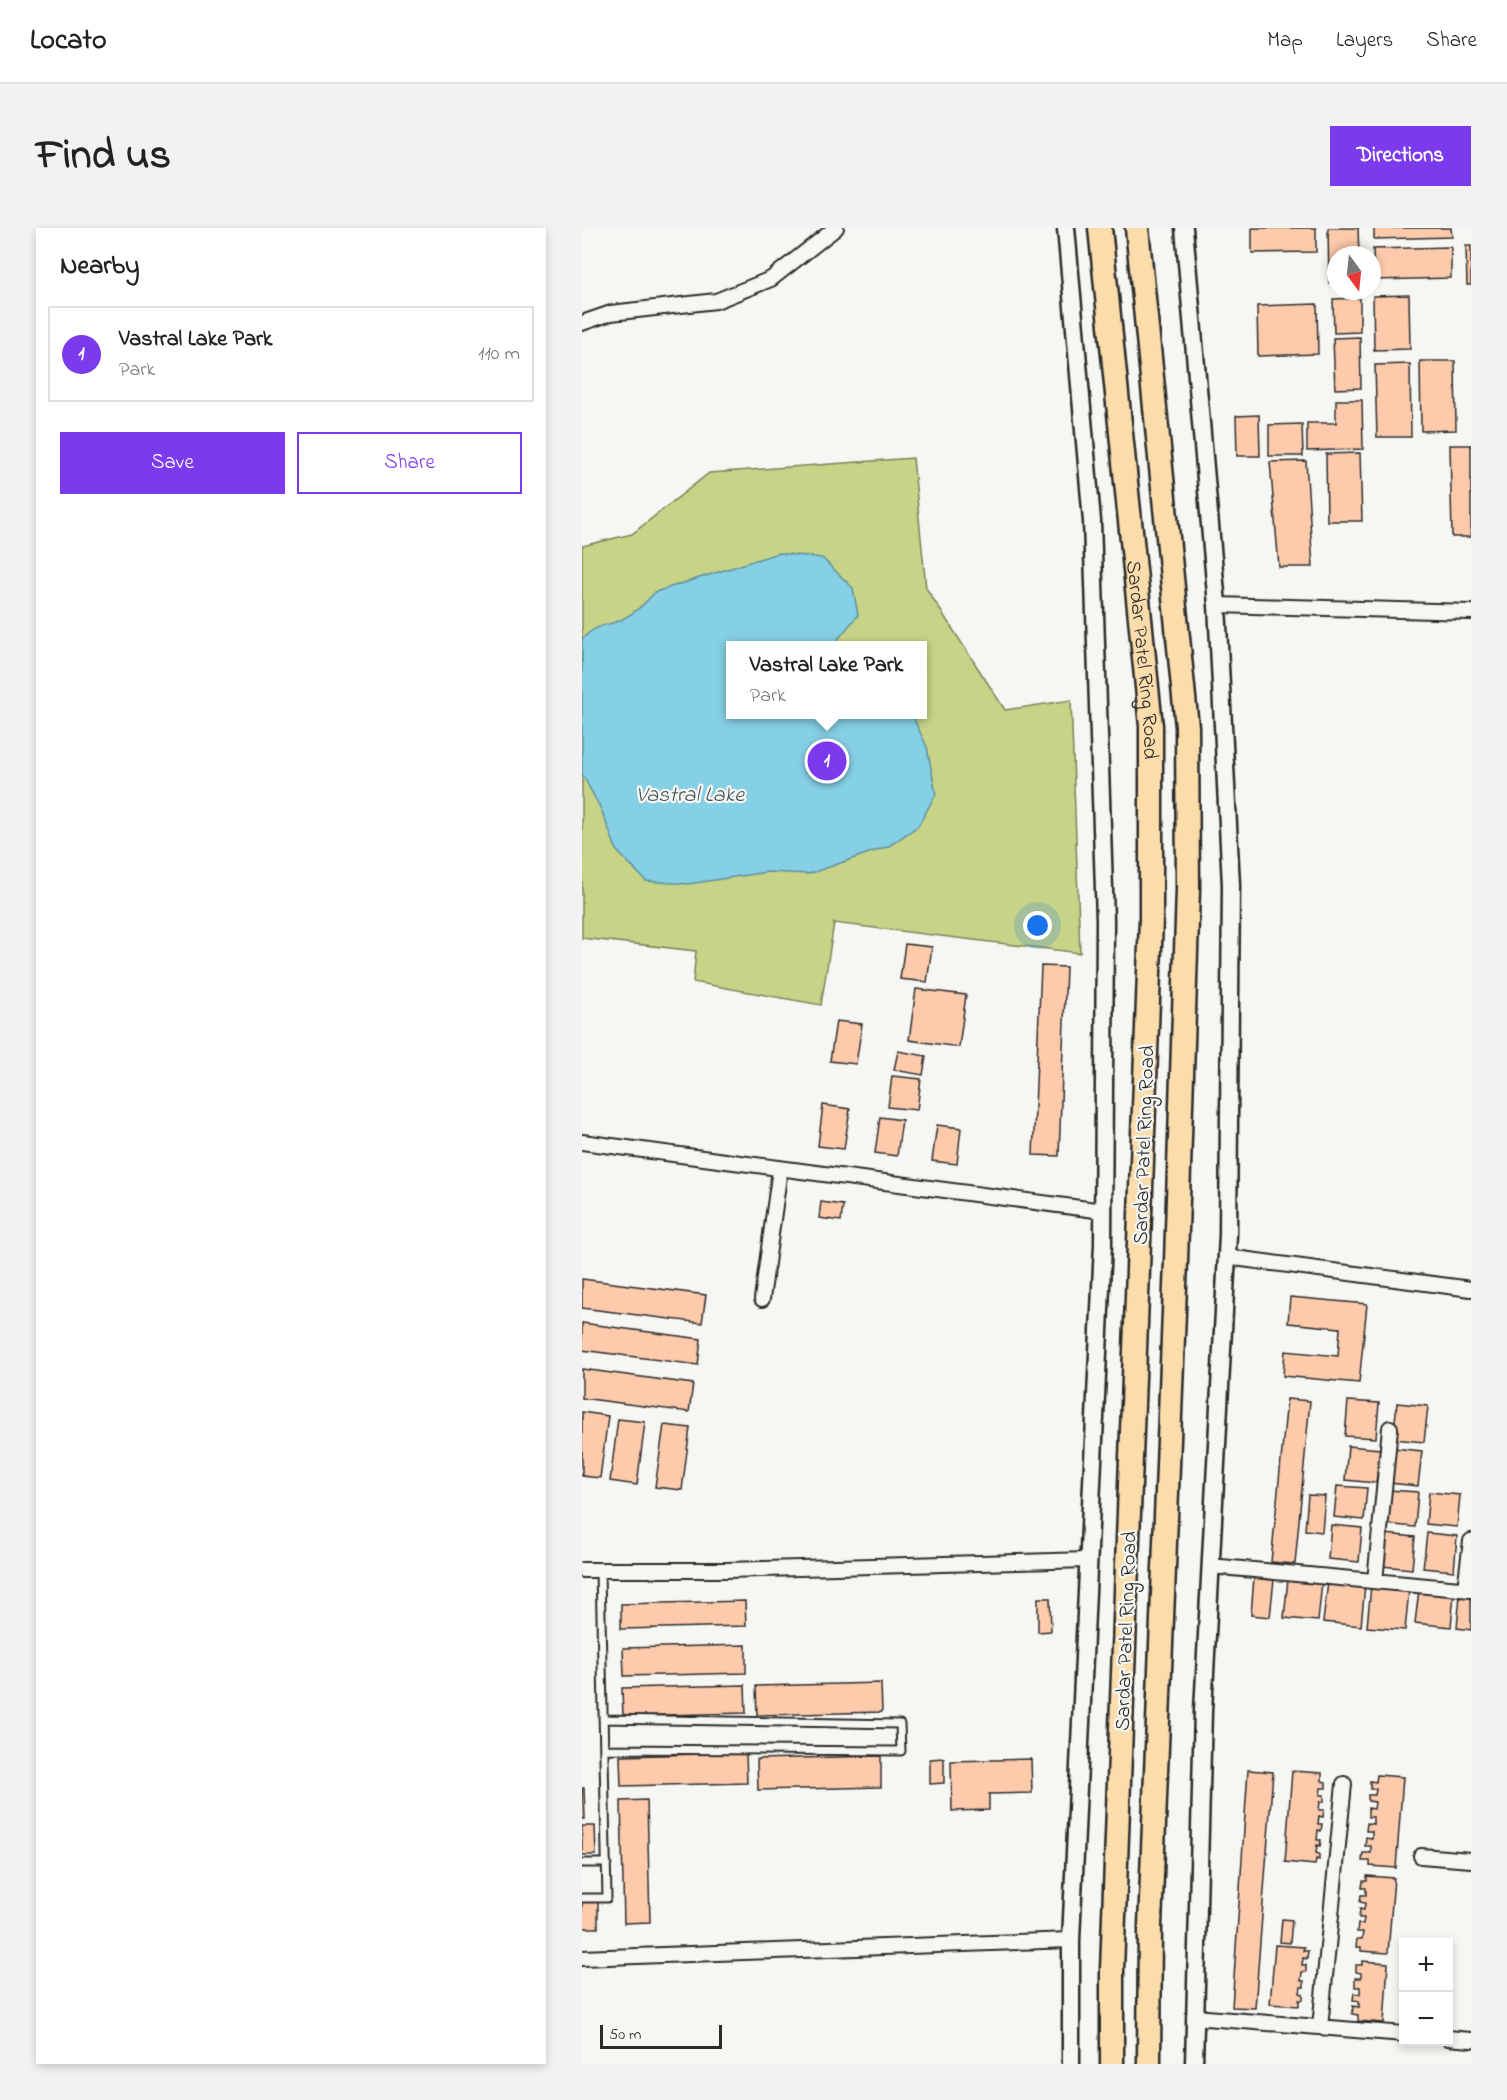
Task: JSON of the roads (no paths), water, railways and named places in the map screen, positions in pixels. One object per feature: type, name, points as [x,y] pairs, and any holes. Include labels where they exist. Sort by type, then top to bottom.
[{"type":"highway","name":"Sardar Patel Ring Road","points":[[1100,228],[1151,726],[1151,919],[1112,1970],[1112,2064]]},
{"type":"highway","name":"Sardar Patel Ring Road","points":[[1137,228],[1187,727],[1188,889],[1150,1926],[1149,2064]]},
{"type":"street","points":[[582,323],[611,313],[716,302],[771,279],[836,228]]},
{"type":"street","name":"Sardar Patel Ring Road","points":[[1066,228],[1092,522],[1105,920],[1103,1211],[1071,1940],[1071,2064]]},
{"type":"street","points":[[1184,228],[1217,605],[1231,885],[1227,1257],[1203,1722],[1194,2064]]},
{"type":"street","points":[[1217,605],[1471,612]]},
{"type":"street","points":[[582,1142],[1103,1211]]},
{"type":"street","points":[[762,1299],[780,1169]]},
{"type":"street","points":[[1227,1257],[1471,1289]]},
{"type":"street","points":[[1375,1581],[1390,1428]]},
{"type":"street","points":[[1210,1566],[1468,1589],[1471,1541]]},
{"type":"street","points":[[582,1570],[727,1570],[1088,1560]]},
{"type":"street","points":[[1320,2027],[1344,1784]]},
{"type":"street","points":[[1421,1856],[1471,1860]]},
{"type":"street","points":[[582,1958],[1071,1940]]},
{"type":"street","points":[[1194,2017],[1399,2034]]},
{"type":"street","points":[[1453,2038],[1471,2040]]},
{"type":"lane","points":[[582,1898],[607,1898],[600,1570]]},
{"type":"lane","points":[[603,1719],[900,1724],[901,1751],[604,1749]]},
{"type":"lane","points":[[582,1863],[606,1863]]},
{"type":"water","name":"Vastral Lake","points":[[778,553],[822,558],[853,588],[858,615],[838,641],[726,641],[726,719],[914,719],[927,747],[936,794],[918,826],[889,846],[809,874],[767,872],[688,884],[646,881],[617,851],[601,809],[582,774],[582,639],[596,628],[621,620],[631,614],[655,592]]},
{"type":"place","name":"Vastral Lake Park","points":[[827,761]]}]
